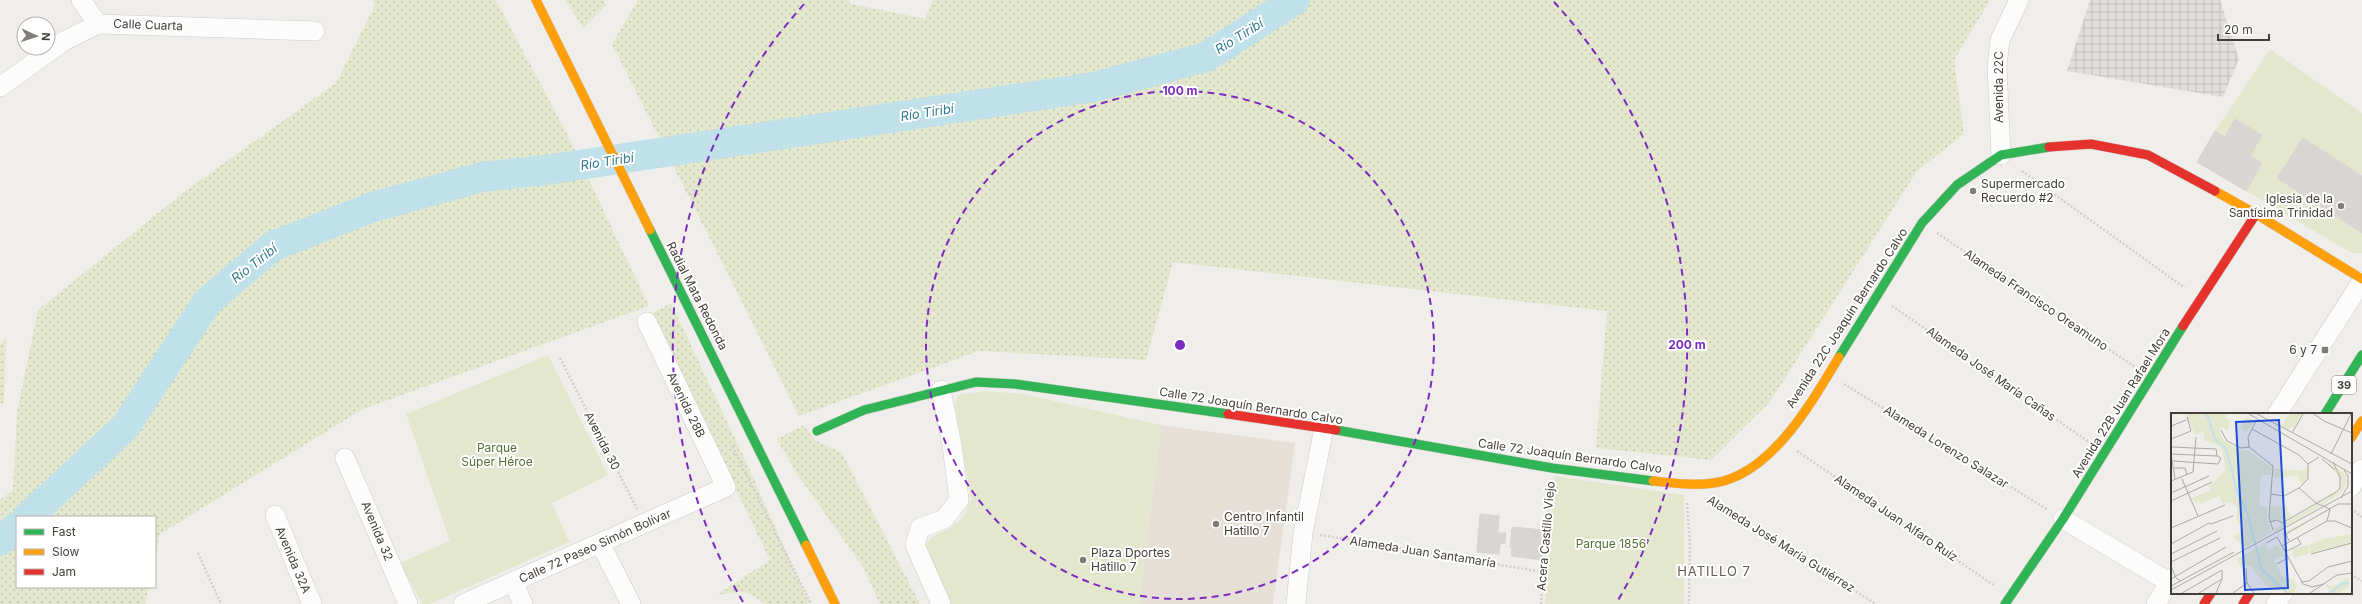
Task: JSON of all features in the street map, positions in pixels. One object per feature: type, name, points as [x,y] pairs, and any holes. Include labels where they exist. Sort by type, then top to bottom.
[{"type":"main road","name":"Radial Mata Redonda","points":[[536,0],[743,415],[835,604]]},
{"type":"main road","points":[[2001,155],[2044,147],[2091,144],[2148,155],[2256,214],[2362,280]]},
{"type":"main road","name":"Avenida 22C Joaquín Bernardo Calvo","points":[[1685,485],[1715,483],[1738,475],[1764,459],[1782,441],[1829,374],[1878,297],[1922,223],[1958,185],[2001,155]]},
{"type":"main road","name":"Avenida 22B Juan Rafael Mora","points":[[2007,600],[2063,519],[2150,377],[2256,214]]},
{"type":"main road","name":"39","points":[[2326,413],[2362,356]]},
{"type":"main road","name":"Calle 72 Joaquín Bernardo Calvo","points":[[818,431],[864,410],[941,390],[976,382],[1015,384],[1324,428],[1552,468],[1685,485]]},
{"type":"main road","points":[[2352,437],[2362,422]]},
{"type":"main road","points":[[2204,604],[2210,594]]},
{"type":"main road","points":[[2243,604],[2249,594]]},
{"type":"street","points":[[81,0],[98,24]]},
{"type":"street","name":"Avenida 22C","points":[[2001,155],[1997,66],[1998,53],[2000,40],[2019,0]]},
{"type":"street","name":"Calle Cuarta","points":[[1,83],[64,41],[98,24],[315,31]]},
{"type":"street","points":[[2278,413],[2362,280]]},
{"type":"street","name":"Avenida 28B","points":[[647,322],[726,487]]},
{"type":"street","points":[[941,390],[952,445],[959,500],[944,519],[920,528],[915,545],[941,604]]},
{"type":"street","points":[[1296,604],[1303,532],[1324,428]]},
{"type":"street","name":"Avenida 32","points":[[345,458],[408,604]]},
{"type":"street","points":[[2352,485],[2362,469]]},
{"type":"street","name":"Calle 72 Paseo Simón Bolívar","points":[[463,604],[726,487]]},
{"type":"street","name":"Avenida 32A","points":[[275,515],[312,604]]},
{"type":"street","points":[[2063,519],[2171,580],[2156,604]]},
{"type":"street","points":[[600,543],[630,604]]},
{"type":"street","points":[[513,582],[523,604]]},
{"type":"street","points":[[2276,604],[2282,594]]},
{"type":"path","points":[[2001,155],[2201,299]]},
{"type":"path","name":"Alameda Francisco Oreamuno","points":[[1922,223],[2150,377]]},
{"type":"path","name":"Alameda José María Cañas","points":[[1878,297],[2103,452]]},
{"type":"path","name":"Avenida 30","points":[[560,358],[644,523]]},
{"type":"path","name":"Alameda Lorenzo Salazar","points":[[1829,374],[2063,519]]},
{"type":"path","name":"Alameda Juan Alfaro Ruíz","points":[[1782,441],[2007,600]]},
{"type":"path","name":"Acera Castillo Viejo","points":[[1541,604],[1552,468]]},
{"type":"path","points":[[1685,485],[1690,541],[1689,604]]},
{"type":"path","name":"Alameda José María Gutiérrez","points":[[1712,501],[1876,604]]},
{"type":"path","points":[[2352,510],[2362,517]]},
{"type":"path","name":"Alameda Juan Santamaría","points":[[1303,532],[1543,572]]},
{"type":"path","points":[[198,553],[221,604]]},
{"type":"path","points":[[2352,575],[2362,581]]},
{"type":"shaded area","points":[[2090,0],[2220,0],[2239,59],[2223,97],[2067,71]]},
{"type":"shaded area","name":"Centro Infantil Hatillo 7","points":[[1161,425],[1295,443],[1273,604],[1139,604]]},
{"type":"green space","points":[[372,0],[496,0],[567,134],[649,306],[363,409],[160,534],[156,553],[156,516],[16,516],[16,588],[149,588],[145,604],[0,604],[0,500],[13,490],[17,412],[38,310],[184,192],[336,83],[375,5]]},
{"type":"green space","points":[[565,0],[603,0],[606,5],[583,28]]},
{"type":"green space","points":[[638,0],[848,0],[851,4],[925,19],[933,0],[1990,0],[1954,60],[1964,134],[1917,171],[1769,403],[1711,460],[1596,448],[1607,311],[1173,262],[1146,360],[979,351],[799,416],[612,44]]},
{"type":"green space","points":[[2270,49],[2362,113],[2362,176],[2303,138],[2277,178],[2362,233],[2362,253],[2352,253],[2246,191],[2262,163],[2250,156],[2262,135],[2236,119],[2225,137],[2215,131]]},
{"type":"green space","points":[[671,303],[748,466],[809,604],[765,604],[748,593],[736,592],[717,595],[770,560],[651,314]]},
{"type":"green space","points":[[6,338],[4,402],[0,405],[0,345]]},
{"type":"green space","name":"Parque Súper Héroe","points":[[548,355],[608,475],[552,503],[569,542],[430,604],[422,604],[400,563],[450,541],[406,414]]},
{"type":"green space","points":[[985,391],[1023,394],[1161,425],[1139,604],[949,604],[925,556],[925,545],[932,537],[952,527],[965,515],[971,499],[955,404],[958,395]]},
{"type":"green space","points":[[804,425],[815,440],[842,453],[920,604],[880,604],[863,567],[797,474],[777,439]]},
{"type":"green space","name":"Parque 1856","points":[[1555,476],[1684,495],[1684,604],[1545,604]]},
{"type":"building","points":[[2235,119],[2262,135],[2250,156],[2262,163],[2246,191],[2197,162],[2215,131],[2225,137]]},
{"type":"building","name":"Iglesia de la Santísima Trinidad","points":[[2303,138],[2362,176],[2362,233],[2277,178]]},
{"type":"building","points":[[1480,514],[1499,516],[1498,533],[1506,533],[1505,543],[1500,544],[1499,554],[1477,552]]},
{"type":"building","points":[[1512,527],[1545,530],[1542,560],[1511,556],[1512,548],[1510,547]]},
{"type":"waterway","name":"Río Tiribí","points":[[29,516],[125,427],[207,302],[273,246],[373,207],[482,177],[546,170],[1094,87],[1206,57],[1295,0]]},
{"type":"waterway","name":"Río Tiribí","points":[[0,541],[16,528]]},
{"type":"traffic: fast","points":[[1839,357],[1922,223],[1957,185],[2001,155],[2049,147]]},
{"type":"traffic: fast","points":[[650,230],[806,545]]},
{"type":"traffic: fast","points":[[2005,604],[2063,519],[2183,326]]},
{"type":"traffic: fast","points":[[2326,413],[2362,355]]},
{"type":"traffic: fast","points":[[817,431],[864,410],[976,382],[1015,384],[1228,414]]},
{"type":"traffic: fast","points":[[1336,430],[1552,468],[1653,481]]},
{"type":"traffic: slow","points":[[536,0],[650,230]]},
{"type":"traffic: slow","points":[[2215,191],[2256,214],[2362,279]]},
{"type":"traffic: slow","points":[[1653,481],[1691,484],[1714,483],[1735,477],[1754,466],[1788,434],[1803,415],[1839,357]]},
{"type":"traffic: slow","points":[[2352,436],[2362,421]]},
{"type":"traffic: slow","points":[[806,545],[835,604]]},
{"type":"traffic: jam","points":[[2049,147],[2091,144],[2148,155],[2215,191]]},
{"type":"traffic: jam","points":[[2183,326],[2256,214]]},
{"type":"traffic: jam","points":[[1228,414],[1336,430]]},
{"type":"traffic: jam","points":[[2204,604],[2210,594]]},
{"type":"traffic: jam","points":[[2243,604],[2249,594]]},
{"type":"place","name":"Supermercado Recuerdo #2","points":[[1973,191]]},
{"type":"place","name":"Iglesia de la Santísima Trinidad","points":[[2341,206]]},
{"type":"place","name":"6 y 7","points":[[2325,350]]},
{"type":"place","name":"Centro Infantil Hatillo 7","points":[[1216,524]]},
{"type":"place","name":"Plaza Dportes Hatillo 7","points":[[1083,560]]},
{"type":"district","name":"HATILLO 7","points":[[1714,571]]}]
